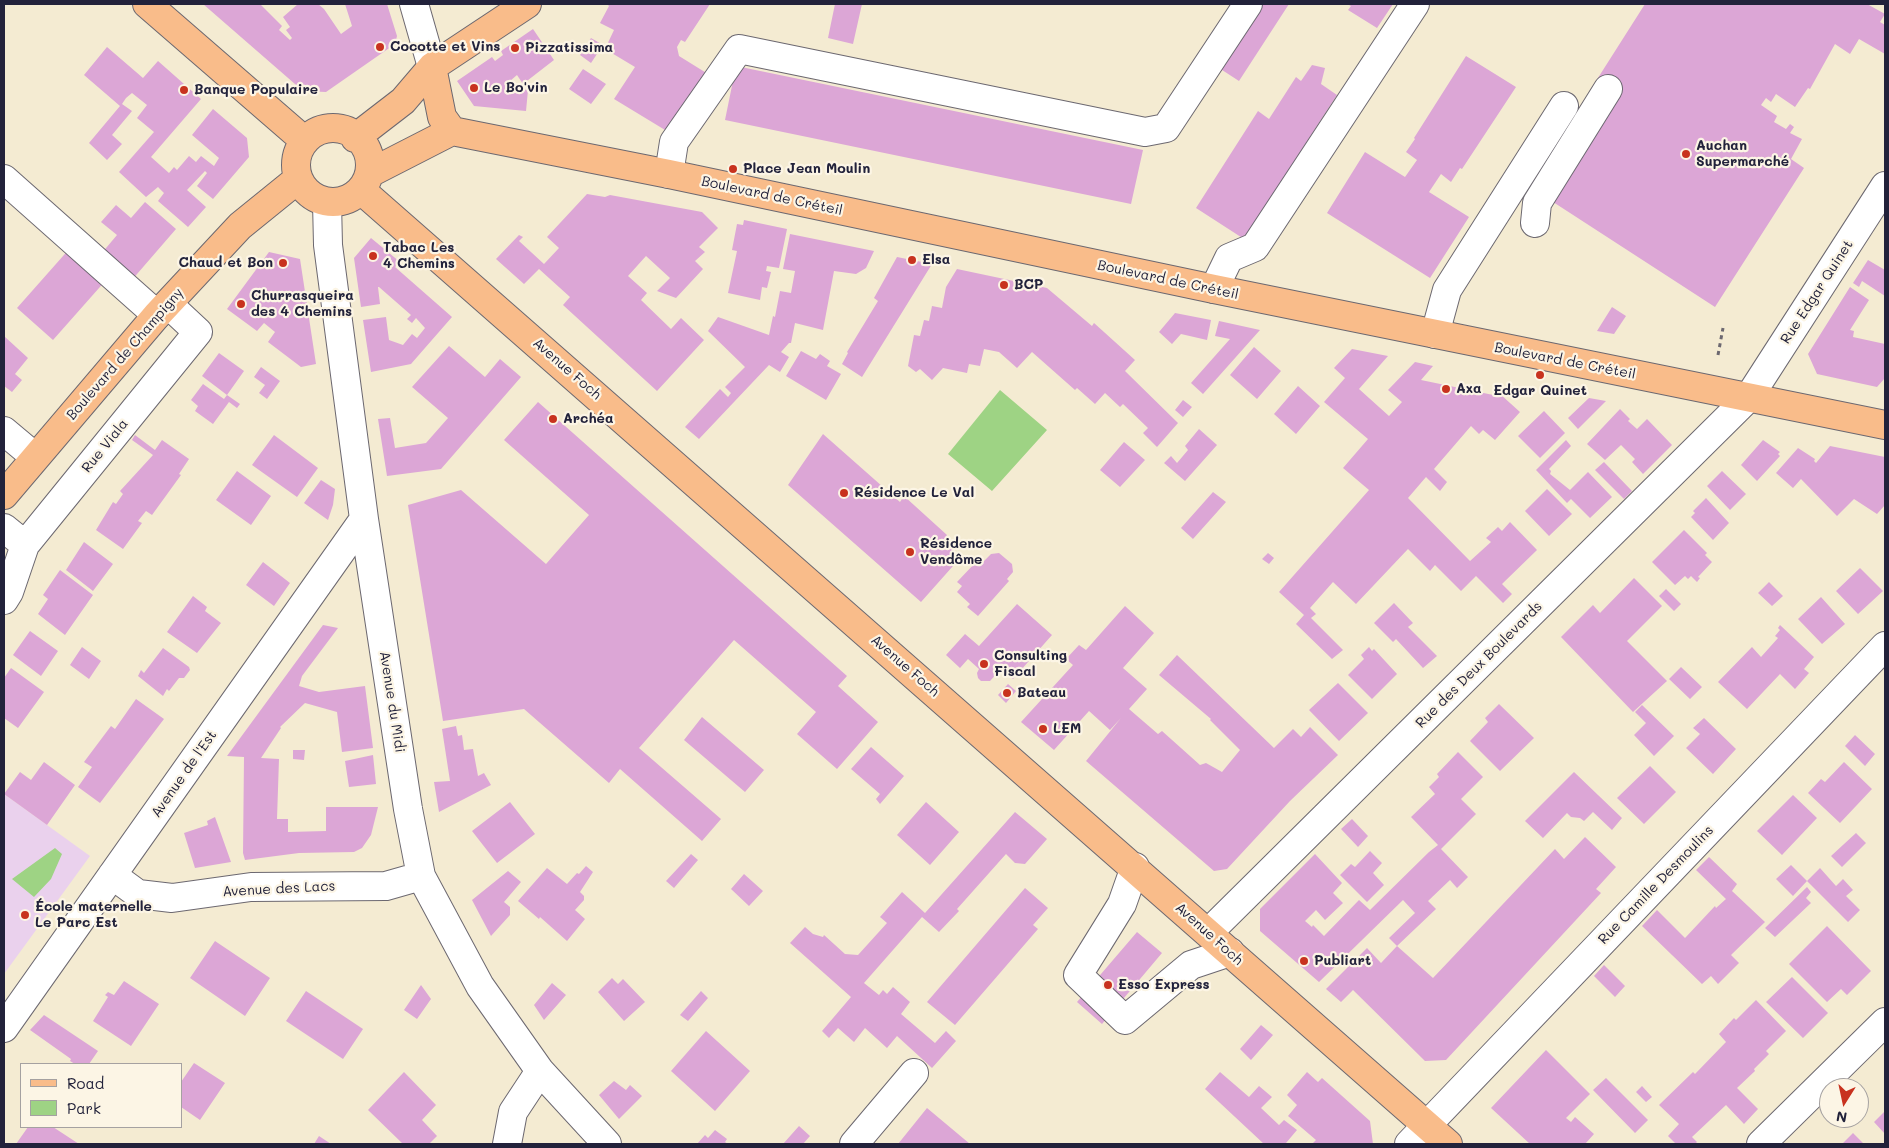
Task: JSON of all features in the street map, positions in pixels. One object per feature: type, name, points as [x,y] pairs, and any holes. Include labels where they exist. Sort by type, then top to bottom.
[{"type":"main road","points":[[147,4],[305,141]]},
{"type":"main road","points":[[355,138],[403,100],[432,67],[527,4]]},
{"type":"main road","points":[[365,181],[370,157],[363,143],[337,128],[317,132],[305,141],[298,152],[295,164],[298,179],[310,195],[327,202],[349,199],[365,181],[447,124],[432,67]]},
{"type":"main road","name":"Boulevard de Créteil","points":[[403,100],[447,124],[668,174],[1214,290],[1885,425]]},
{"type":"main road","name":"Boulevard de Champigny","points":[[4,495],[162,310],[240,226],[298,179]]},
{"type":"main road","name":"Avenue Foch","points":[[365,181],[1209,932],[1418,1135],[1448,1144]]},
{"type":"street","points":[[414,4],[432,67]]},
{"type":"street","points":[[668,174],[674,142],[739,49],[1145,132],[1166,128],[1248,4]]},
{"type":"street","points":[[1214,290],[1228,258],[1255,247],[1415,4]]},
{"type":"street","points":[[1535,223],[1536,203],[1608,90]]},
{"type":"street","points":[[1435,334],[1447,290],[1564,106]]},
{"type":"street","points":[[4,178],[162,310]]},
{"type":"street","name":"Rue Edgar Quinet","points":[[1749,397],[1885,186]]},
{"type":"street","name":"Avenue du Midi","points":[[327,202],[328,245],[364,519],[408,809],[421,876],[480,986],[540,1071],[607,1144]]},
{"type":"street","name":"Rue Viala","points":[[4,600],[9,592],[25,545],[198,332],[162,310]]},
{"type":"street","name":"Rue des Deux Boulevards","points":[[1209,932],[1749,397]]},
{"type":"street","points":[[4,431],[35,457]]},
{"type":"street","name":"Avenue de l'Est","points":[[4,1028],[364,519]]},
{"type":"street","points":[[4,528],[25,545]]},
{"type":"street","name":"Rue Camille Desmoulins","points":[[1418,1135],[1885,646]]},
{"type":"street","points":[[1135,867],[1122,904],[1078,974],[1125,1020],[1191,965],[1230,952]]},
{"type":"street","name":"Avenue des Lacs","points":[[112,875],[138,894],[172,898],[251,887],[386,886],[421,876]]},
{"type":"street","points":[[1761,1144],[1885,1022]]},
{"type":"street","points":[[507,1144],[513,1112],[540,1071]]},
{"type":"street","points":[[854,1144],[914,1073]]},
{"type":"path","points":[[1718,355],[1723,328]]},
{"type":"shaded area","name":"École maternelle Le Parc Est","points":[[4,794],[90,856],[4,974]]},
{"type":"green space","points":[[1000,390],[1047,430],[992,491],[948,454]]},
{"type":"green space","points":[[55,848],[62,854],[51,879],[34,897],[12,879]]},
{"type":"building","points":[[203,4],[260,4],[282,26],[279,30],[290,40],[292,38],[286,30],[290,27],[283,17],[298,4],[318,4],[324,9],[341,34],[352,26],[345,4],[387,4],[397,36],[395,44],[326,92],[303,91]]},
{"type":"building","points":[[607,4],[710,4],[685,42],[681,40],[677,47],[679,56],[708,74],[670,133],[614,99],[635,67],[605,49],[614,30],[600,23],[609,6]]},
{"type":"building","points":[[835,4],[862,4],[853,44],[828,38]]},
{"type":"building","points":[[1261,4],[1289,4],[1239,81],[1219,68]]},
{"type":"building","points":[[1347,4],[1393,4],[1377,28],[1348,10],[1351,6]]},
{"type":"building","name":"Auchan Supermarché","points":[[1645,4],[1867,4],[1885,14],[1880,22],[1885,25],[1885,54],[1859,39],[1850,54],[1835,44],[1810,89],[1808,88],[1795,107],[1776,94],[1771,102],[1766,98],[1761,105],[1777,116],[1774,122],[1786,129],[1790,124],[1794,127],[1790,133],[1802,139],[1791,159],[1804,168],[1715,307],[1550,200],[1617,95],[1596,81]]},
{"type":"building","points":[[533,29],[554,60],[523,84],[517,75],[510,81],[515,88],[528,90],[526,111],[474,106],[457,81],[492,57],[495,61],[503,55],[501,51]]},
{"type":"building","points":[[591,38],[603,45],[591,63],[580,55]]},
{"type":"building","points":[[107,47],[143,78],[158,61],[201,99],[151,157],[169,173],[174,167],[177,170],[189,156],[196,162],[201,156],[214,166],[219,158],[192,135],[213,109],[247,138],[249,157],[213,199],[197,186],[207,173],[205,171],[187,190],[206,207],[188,227],[158,201],[164,193],[158,187],[146,197],[119,172],[154,132],[137,118],[147,105],[132,93],[126,98],[122,104],[132,111],[112,135],[122,144],[107,160],[89,143],[120,106],[84,75]]},
{"type":"building","points":[[1466,56],[1516,87],[1462,169],[1460,168],[1451,182],[1441,174],[1429,192],[1469,217],[1430,278],[1327,213],[1365,152],[1405,177],[1417,160],[1406,152]]},
{"type":"building","points":[[1312,65],[1325,68],[1321,84],[1337,95],[1244,239],[1196,208],[1258,111],[1269,119],[1296,77],[1301,81]]},
{"type":"building","points":[[736,66],[1143,150],[1131,204],[725,120]]},
{"type":"building","points":[[583,69],[606,84],[591,104],[569,89]]},
{"type":"building","points":[[587,194],[605,197],[610,195],[702,212],[718,228],[699,247],[705,252],[695,261],[703,269],[676,298],[657,291],[670,278],[646,256],[628,276],[647,293],[641,300],[671,329],[681,318],[704,340],[657,391],[563,305],[570,297],[539,269],[524,284],[496,259],[519,235],[523,237],[519,241],[544,264],[559,248],[547,237]]},
{"type":"building","points":[[145,202],[176,229],[131,281],[101,254],[117,235],[101,222],[116,205],[131,218]]},
{"type":"building","points":[[744,220],[787,229],[779,268],[767,266],[766,271],[771,272],[767,288],[762,287],[760,300],[728,293],[737,251],[732,250],[737,224],[743,225]]},
{"type":"building","points":[[790,234],[874,251],[866,268],[856,274],[834,271],[823,330],[795,323],[791,343],[781,352],[789,357],[780,372],[769,365],[699,439],[685,427],[720,389],[728,397],[731,393],[725,387],[745,367],[708,331],[718,317],[769,335],[780,291],[791,293],[795,271],[783,269]]},
{"type":"building","points":[[371,238],[400,262],[395,267],[452,317],[411,364],[371,372],[363,320],[386,317],[389,340],[403,345],[412,334],[417,338],[425,328],[416,318],[412,323],[407,319],[411,315],[379,287],[380,304],[361,307],[354,258]]},
{"type":"building","points":[[71,247],[107,279],[53,340],[17,308]]},
{"type":"building","points":[[269,252],[300,259],[316,364],[301,367],[268,342],[275,332],[264,323],[257,331],[227,309]]},
{"type":"building","points":[[897,257],[932,264],[862,377],[842,364],[847,352],[878,301],[874,298]]},
{"type":"building","points":[[1868,260],[1885,270],[1885,296],[1862,281],[1859,287],[1853,283]]},
{"type":"building","points":[[957,269],[1047,288],[1092,326],[1094,323],[1135,360],[1125,371],[1178,423],[1157,447],[1143,433],[1148,428],[1123,404],[1120,407],[1105,393],[1095,404],[1077,388],[1075,390],[1032,352],[1017,368],[999,352],[984,349],[980,366],[969,364],[967,373],[943,368],[932,380],[920,369],[916,372],[908,366],[914,335],[920,336],[924,320],[929,321],[932,306],[942,308],[946,287]]},
{"type":"building","points":[[1850,287],[1869,300],[1850,330],[1854,331],[1853,337],[1885,344],[1885,378],[1877,387],[1817,374],[1808,354]]},
{"type":"building","points":[[1612,307],[1626,316],[1614,334],[1597,331]]},
{"type":"building","points":[[1175,313],[1211,320],[1207,340],[1181,334],[1172,344],[1159,332]]},
{"type":"building","points":[[1219,321],[1260,330],[1203,394],[1191,383],[1230,339],[1215,336]]},
{"type":"building","points":[[4,336],[28,358],[15,374],[22,380],[12,392],[4,386]]},
{"type":"building","points":[[449,346],[485,377],[500,359],[521,377],[441,469],[387,476],[378,419],[390,418],[395,448],[426,443],[448,418],[412,387]]},
{"type":"building","points":[[1254,347],[1281,371],[1257,399],[1230,375]]},
{"type":"building","points":[[1352,349],[1388,356],[1359,389],[1389,416],[1402,402],[1388,390],[1415,362],[1433,366],[1421,380],[1498,396],[1500,394],[1520,412],[1495,440],[1483,430],[1479,434],[1471,426],[1434,469],[1447,482],[1440,491],[1426,477],[1408,498],[1470,561],[1491,542],[1486,538],[1498,527],[1502,531],[1510,522],[1537,550],[1502,584],[1512,594],[1503,603],[1476,576],[1461,591],[1435,565],[1430,571],[1408,549],[1356,604],[1333,582],[1310,608],[1316,614],[1311,618],[1343,650],[1332,659],[1296,624],[1304,615],[1279,592],[1369,490],[1343,468],[1368,439],[1324,402],[1345,378],[1334,368]]},
{"type":"building","points":[[801,351],[816,359],[820,354],[830,361],[827,366],[841,374],[826,400],[786,376]]},
{"type":"building","points":[[219,353],[244,371],[227,395],[202,376]]},
{"type":"building","points":[[261,367],[280,381],[267,399],[259,393],[265,385],[254,377]]},
{"type":"building","points":[[203,384],[224,399],[227,395],[240,404],[237,408],[229,402],[213,424],[195,411],[198,406],[191,400]]},
{"type":"building","points":[[1298,386],[1320,406],[1296,434],[1274,414]]},
{"type":"building","points":[[1589,398],[1606,401],[1578,429],[1568,418]]},
{"type":"building","points":[[1183,400],[1192,407],[1183,417],[1175,410]]},
{"type":"building","points":[[538,402],[847,676],[838,686],[878,722],[837,769],[797,734],[816,712],[734,640],[639,748],[721,819],[702,841],[620,769],[609,783],[524,709],[443,721],[408,505],[461,490],[546,564],[589,515],[504,440]]},
{"type":"building","points":[[1620,409],[1630,419],[1628,421],[1637,429],[1647,419],[1672,445],[1643,474],[1632,462],[1635,459],[1621,445],[1605,460],[1587,444]]},
{"type":"building","points":[[1544,411],[1565,433],[1540,458],[1518,436]]},
{"type":"building","points":[[1199,429],[1217,445],[1185,481],[1164,463],[1171,456],[1177,463],[1188,450],[1185,446]]},
{"type":"building","points":[[823,434],[900,502],[904,496],[947,535],[943,541],[961,557],[921,602],[788,485]]},
{"type":"building","points":[[135,435],[155,450],[162,440],[189,459],[179,474],[181,475],[152,515],[146,511],[138,521],[142,523],[123,549],[96,530],[113,502],[116,504],[123,494],[120,491],[153,455],[132,440]]},
{"type":"building","points":[[274,435],[318,468],[297,497],[252,465]]},
{"type":"building","points":[[1566,440],[1571,446],[1549,469],[1551,471],[1550,474],[1570,490],[1588,472],[1612,497],[1590,518],[1571,499],[1567,503],[1536,470]]},
{"type":"building","points":[[1763,440],[1780,452],[1778,454],[1780,456],[1757,481],[1741,465]]},
{"type":"building","points":[[1124,442],[1145,460],[1120,487],[1100,470]]},
{"type":"building","points":[[1830,446],[1885,457],[1885,505],[1877,514],[1854,499],[1837,516],[1801,479],[1793,488],[1776,473],[1798,448],[1815,459],[1816,463]]},
{"type":"building","points":[[1604,462],[1632,491],[1624,499],[1595,470]]},
{"type":"building","points":[[237,471],[271,496],[251,525],[216,500]]},
{"type":"building","points":[[1722,471],[1746,494],[1730,510],[1707,486]]},
{"type":"building","points":[[321,480],[335,489],[333,505],[328,520],[304,503]]},
{"type":"building","points":[[1547,489],[1572,514],[1549,536],[1525,511]]},
{"type":"building","points":[[1213,492],[1226,502],[1193,539],[1181,528]]},
{"type":"building","points":[[1706,498],[1729,523],[1713,540],[1691,517],[1695,513],[1693,511]]},
{"type":"building","points":[[1684,530],[1707,553],[1705,555],[1712,562],[1698,577],[1700,578],[1697,582],[1691,576],[1688,579],[1685,576],[1675,585],[1652,562]]},
{"type":"building","points":[[84,542],[113,564],[93,591],[66,570]]},
{"type":"building","points":[[999,553],[1012,564],[1013,572],[1007,579],[1009,581],[978,616],[967,607],[970,604],[957,592],[962,586],[957,582],[975,563],[979,566],[991,554]]},
{"type":"building","points":[[1268,553],[1274,558],[1269,564],[1262,559]]},
{"type":"building","points":[[263,562],[290,583],[274,606],[246,585]]},
{"type":"building","points":[[1860,568],[1883,591],[1858,614],[1836,591]]},
{"type":"building","points":[[60,570],[93,595],[65,635],[38,614],[48,599],[43,595]]},
{"type":"building","points":[[1634,578],[1662,606],[1627,641],[1667,681],[1633,712],[1561,637],[1593,605],[1600,613]]},
{"type":"building","points":[[1769,582],[1783,596],[1772,606],[1758,593]]},
{"type":"building","points":[[1666,589],[1681,604],[1674,611],[1659,596]]},
{"type":"building","points":[[193,596],[207,607],[205,611],[221,623],[197,653],[167,632]]},
{"type":"building","points":[[1821,597],[1845,624],[1822,644],[1798,619]]},
{"type":"building","points":[[1394,603],[1413,623],[1408,627],[1437,656],[1423,668],[1396,639],[1393,642],[1374,623]]},
{"type":"building","points":[[1017,604],[1052,635],[1013,679],[1001,669],[990,681],[981,681],[977,673],[979,669],[968,659],[960,668],[946,655],[965,634],[979,646]]},
{"type":"building","points":[[1125,606],[1154,633],[1123,668],[1147,689],[1129,709],[1158,734],[1162,731],[1200,765],[1206,763],[1222,772],[1240,750],[1211,719],[1159,675],[1177,655],[1274,748],[1293,729],[1301,737],[1310,727],[1338,755],[1290,801],[1227,869],[1214,871],[1086,761],[1121,718],[1110,730],[1089,711],[1054,750],[1021,722],[1073,665],[1066,659],[1079,645],[1086,650]]},
{"type":"building","points":[[323,625],[338,628],[302,676],[299,686],[319,692],[365,686],[373,748],[342,752],[337,712],[305,703],[280,727],[261,758],[279,759],[277,819],[288,819],[288,832],[326,831],[326,807],[378,807],[371,835],[362,848],[354,852],[299,853],[245,860],[243,853],[244,757],[227,756]]},
{"type":"building","points":[[1780,625],[1814,657],[1804,669],[1809,673],[1795,689],[1780,674],[1747,709],[1718,682],[1752,647],[1761,657],[1778,638],[1775,636],[1780,630],[1778,628]]},
{"type":"building","points":[[30,631],[58,651],[41,676],[13,655]]},
{"type":"building","points":[[82,647],[101,661],[89,679],[70,665]]},
{"type":"building","points":[[1369,647],[1372,651],[1374,649],[1397,674],[1372,699],[1348,675],[1364,659],[1361,655]]},
{"type":"building","points":[[163,648],[189,667],[190,670],[184,678],[179,678],[169,691],[167,689],[163,696],[138,676],[141,670],[144,673]]},
{"type":"building","points":[[1681,667],[1702,687],[1690,699],[1669,679]]},
{"type":"building","points":[[11,668],[44,692],[18,728],[4,718],[4,678]]},
{"type":"building","points":[[1338,683],[1368,713],[1339,741],[1309,710]]},
{"type":"building","name":"Bateau","points":[[1008,684],[1016,691],[1006,703],[998,695]]},
{"type":"building","points":[[136,699],[164,719],[100,803],[78,787],[92,767],[84,762],[111,726],[115,729]]},
{"type":"building","points":[[1499,704],[1534,738],[1500,771],[1470,741],[1488,722],[1485,718]]},
{"type":"building","points":[[1642,705],[1674,736],[1654,756],[1634,735],[1646,723],[1635,712]]},
{"type":"building","points":[[702,717],[764,770],[745,792],[684,740]]},
{"type":"building","points":[[1704,718],[1736,749],[1713,774],[1686,748],[1700,734],[1693,728]]},
{"type":"building","points":[[456,726],[458,736],[462,735],[464,750],[473,749],[478,776],[484,773],[491,785],[439,812],[434,782],[450,781],[442,729]]},
{"type":"building","points":[[1855,735],[1875,754],[1865,766],[1845,746]]},
{"type":"building","points":[[871,747],[904,776],[880,804],[876,799],[880,794],[851,769]]},
{"type":"building","points":[[293,750],[305,750],[304,760],[293,759]]},
{"type":"building","points":[[1458,752],[1483,777],[1461,799],[1476,814],[1441,849],[1468,877],[1457,888],[1450,880],[1428,901],[1436,909],[1397,946],[1389,938],[1415,913],[1403,900],[1319,982],[1260,931],[1260,909],[1315,854],[1342,883],[1333,893],[1343,903],[1325,920],[1316,910],[1305,921],[1312,927],[1313,925],[1324,936],[1359,900],[1370,910],[1438,845],[1411,817],[1435,794],[1429,787],[1439,777],[1437,774]]},
{"type":"building","points":[[373,755],[376,784],[349,787],[345,761]]},
{"type":"building","points":[[44,762],[75,785],[47,825],[4,794],[20,772],[31,780]]},
{"type":"building","points":[[1844,762],[1872,789],[1840,823],[1808,793],[1821,779],[1825,782]]},
{"type":"building","points":[[1650,766],[1676,792],[1644,824],[1617,798]]},
{"type":"building","points":[[1574,772],[1622,818],[1612,830],[1593,812],[1584,821],[1580,818],[1571,817],[1567,813],[1543,838],[1525,821]]},
{"type":"building","points":[[1793,795],[1817,818],[1782,855],[1757,831]]},
{"type":"building","points":[[510,802],[535,834],[497,863],[472,831]]},
{"type":"building","points":[[926,802],[959,832],[930,865],[897,835]]},
{"type":"building","points":[[1015,812],[1047,839],[1025,864],[1015,863],[1006,854],[939,932],[922,917],[864,983],[879,995],[883,990],[887,994],[893,987],[910,1002],[901,1014],[935,1043],[946,1031],[956,1041],[932,1068],[897,1036],[887,1048],[865,1028],[854,1042],[838,1028],[829,1038],[822,1031],[851,997],[790,943],[805,927],[813,934],[823,937],[824,935],[845,954],[858,955],[887,923],[880,917],[902,892],[925,913]]},
{"type":"building","points":[[215,817],[231,862],[195,868],[184,833],[208,825],[207,821]]},
{"type":"building","points":[[1352,819],[1368,836],[1358,847],[1341,829]]},
{"type":"building","points":[[1856,833],[1866,843],[1842,867],[1831,856]]},
{"type":"building","points":[[1585,837],[1616,867],[1596,889],[1601,893],[1446,1060],[1425,1061],[1353,990],[1341,1002],[1326,989],[1367,948],[1381,963],[1397,946],[1433,978],[1555,849],[1564,859]]},
{"type":"building","points":[[1370,851],[1382,863],[1373,873],[1384,885],[1367,902],[1340,875],[1351,864],[1355,867]]},
{"type":"building","points":[[691,854],[698,860],[674,888],[666,881]]},
{"type":"building","points":[[1709,857],[1737,884],[1732,891],[1765,922],[1731,955],[1739,963],[1718,984],[1711,976],[1702,984],[1642,926],[1657,910],[1685,938],[1715,906],[1716,908],[1726,899],[1696,870]]},
{"type":"building","points":[[1791,865],[1807,881],[1793,896],[1776,879]]},
{"type":"building","points":[[586,866],[593,872],[580,892],[584,896],[584,900],[575,910],[585,919],[567,941],[540,917],[539,919],[518,901],[547,868],[567,884]]},
{"type":"building","points":[[1820,868],[1836,886],[1843,879],[1853,890],[1846,896],[1860,910],[1848,922],[1807,881]]},
{"type":"building","points":[[508,871],[521,882],[504,902],[510,907],[510,915],[491,936],[472,900]]},
{"type":"building","points":[[744,874],[763,891],[749,906],[731,889]]},
{"type":"building","points":[[1807,887],[1811,892],[1806,898],[1811,903],[1775,937],[1765,928]]},
{"type":"building","points":[[1025,888],[1048,908],[1033,925],[1038,929],[955,1025],[927,1002]]},
{"type":"building","points":[[1827,926],[1871,971],[1847,995],[1841,989],[1827,1002],[1789,964]]},
{"type":"building","points":[[1137,932],[1162,953],[1102,1024],[1077,1002]]},
{"type":"building","points":[[215,941],[270,978],[245,1016],[190,978]]},
{"type":"building","points":[[1604,965],[1625,986],[1615,997],[1594,976]]},
{"type":"building","points":[[1792,977],[1828,1013],[1803,1038],[1766,1002]]},
{"type":"building","points":[[612,978],[618,984],[623,979],[645,1002],[624,1021],[598,992]]},
{"type":"building","points":[[124,981],[159,1004],[131,1046],[93,1021],[108,997],[105,995],[108,992],[114,995]]},
{"type":"building","points":[[552,983],[566,995],[544,1020],[534,1005]]},
{"type":"building","points":[[421,985],[431,999],[417,1019],[404,1010]]},
{"type":"building","points":[[306,991],[363,1029],[343,1059],[286,1021]]},
{"type":"building","points":[[701,991],[708,998],[688,1021],[680,1015]]},
{"type":"building","points":[[1756,1000],[1786,1031],[1766,1051],[1769,1054],[1754,1069],[1755,1071],[1737,1088],[1758,1109],[1744,1124],[1726,1105],[1692,1137],[1697,1142],[1695,1144],[1676,1144],[1668,1136],[1679,1124],[1659,1105],[1693,1072],[1695,1074],[1726,1042],[1719,1034],[1734,1018],[1736,1020]]},
{"type":"building","points":[[44,1015],[98,1051],[90,1063],[73,1063],[70,1061],[71,1059],[30,1030]]},
{"type":"building","points":[[1261,1025],[1273,1035],[1251,1060],[1240,1049]]},
{"type":"building","points":[[706,1031],[750,1071],[715,1111],[671,1071]]},
{"type":"building","points":[[1546,1050],[1590,1094],[1566,1118],[1571,1122],[1575,1117],[1594,1134],[1585,1144],[1530,1144],[1491,1108]]},
{"type":"building","points":[[194,1063],[225,1083],[200,1120],[182,1108],[182,1081]]},
{"type":"building","points":[[404,1072],[436,1105],[422,1120],[437,1136],[429,1144],[403,1144],[368,1110]]},
{"type":"building","points":[[1220,1072],[1249,1097],[1259,1086],[1272,1097],[1261,1108],[1279,1125],[1284,1120],[1297,1130],[1286,1143],[1288,1144],[1264,1144],[1205,1089]]},
{"type":"building","points":[[1307,1072],[1318,1082],[1322,1078],[1370,1121],[1373,1144],[1312,1144],[1316,1140],[1288,1116],[1297,1105],[1287,1095]]},
{"type":"building","points":[[1606,1078],[1648,1120],[1635,1133],[1593,1090]]},
{"type":"building","points":[[614,1081],[626,1090],[630,1085],[642,1096],[619,1119],[599,1095]]},
{"type":"building","points":[[1642,1086],[1652,1097],[1646,1102],[1636,1092]]},
{"type":"building","points":[[927,1108],[970,1144],[898,1144]]},
{"type":"building","points":[[1885,1111],[1885,1134],[1874,1122]]},
{"type":"building","points":[[799,1126],[810,1136],[803,1144],[783,1144]]},
{"type":"building","points":[[27,1128],[55,1128],[79,1144],[16,1144]]},
{"type":"building","points":[[715,1130],[727,1139],[725,1142],[728,1144],[697,1144],[705,1135],[708,1138]]},
{"type":"building","points":[[1853,1133],[1864,1144],[1842,1144]]},
{"type":"building","points":[[319,1136],[331,1144],[314,1144]]},
{"type":"place","name":"Cocotte et Vins","points":[[380,47]]},
{"type":"place","name":"Pizzatissima","points":[[515,48]]},
{"type":"place","name":"Le Bo'vin","points":[[474,88]]},
{"type":"place","name":"Banque Populaire","points":[[184,90]]},
{"type":"place","name":"Auchan Supermarché","points":[[1686,154]]},
{"type":"place","name":"Place Jean Moulin","points":[[733,169]]},
{"type":"place","name":"Tabac Les 4 Chemins","points":[[373,256]]},
{"type":"place","name":"Elsa","points":[[912,260]]},
{"type":"place","name":"Chaud et Bon","points":[[283,263]]},
{"type":"place","name":"BCP","points":[[1004,285]]},
{"type":"place","name":"Churrasqueira des 4 Chemins","points":[[241,304]]},
{"type":"place","name":"Edgar Quinet","points":[[1540,375]]},
{"type":"place","name":"Axa","points":[[1446,389]]},
{"type":"place","name":"Archéa","points":[[553,419]]},
{"type":"place","name":"Résidence Le Val","points":[[844,493]]},
{"type":"place","name":"Résidence Vendôme","points":[[910,552]]},
{"type":"place","name":"Consulting Fiscal","points":[[984,664]]},
{"type":"place","name":"Bateau","points":[[1007,693]]},
{"type":"place","name":"LEM","points":[[1043,729]]},
{"type":"place","name":"École maternelle Le Parc Est","points":[[25,915]]},
{"type":"place","name":"Publiart","points":[[1304,961]]},
{"type":"place","name":"Esso Express","points":[[1108,985]]}]
